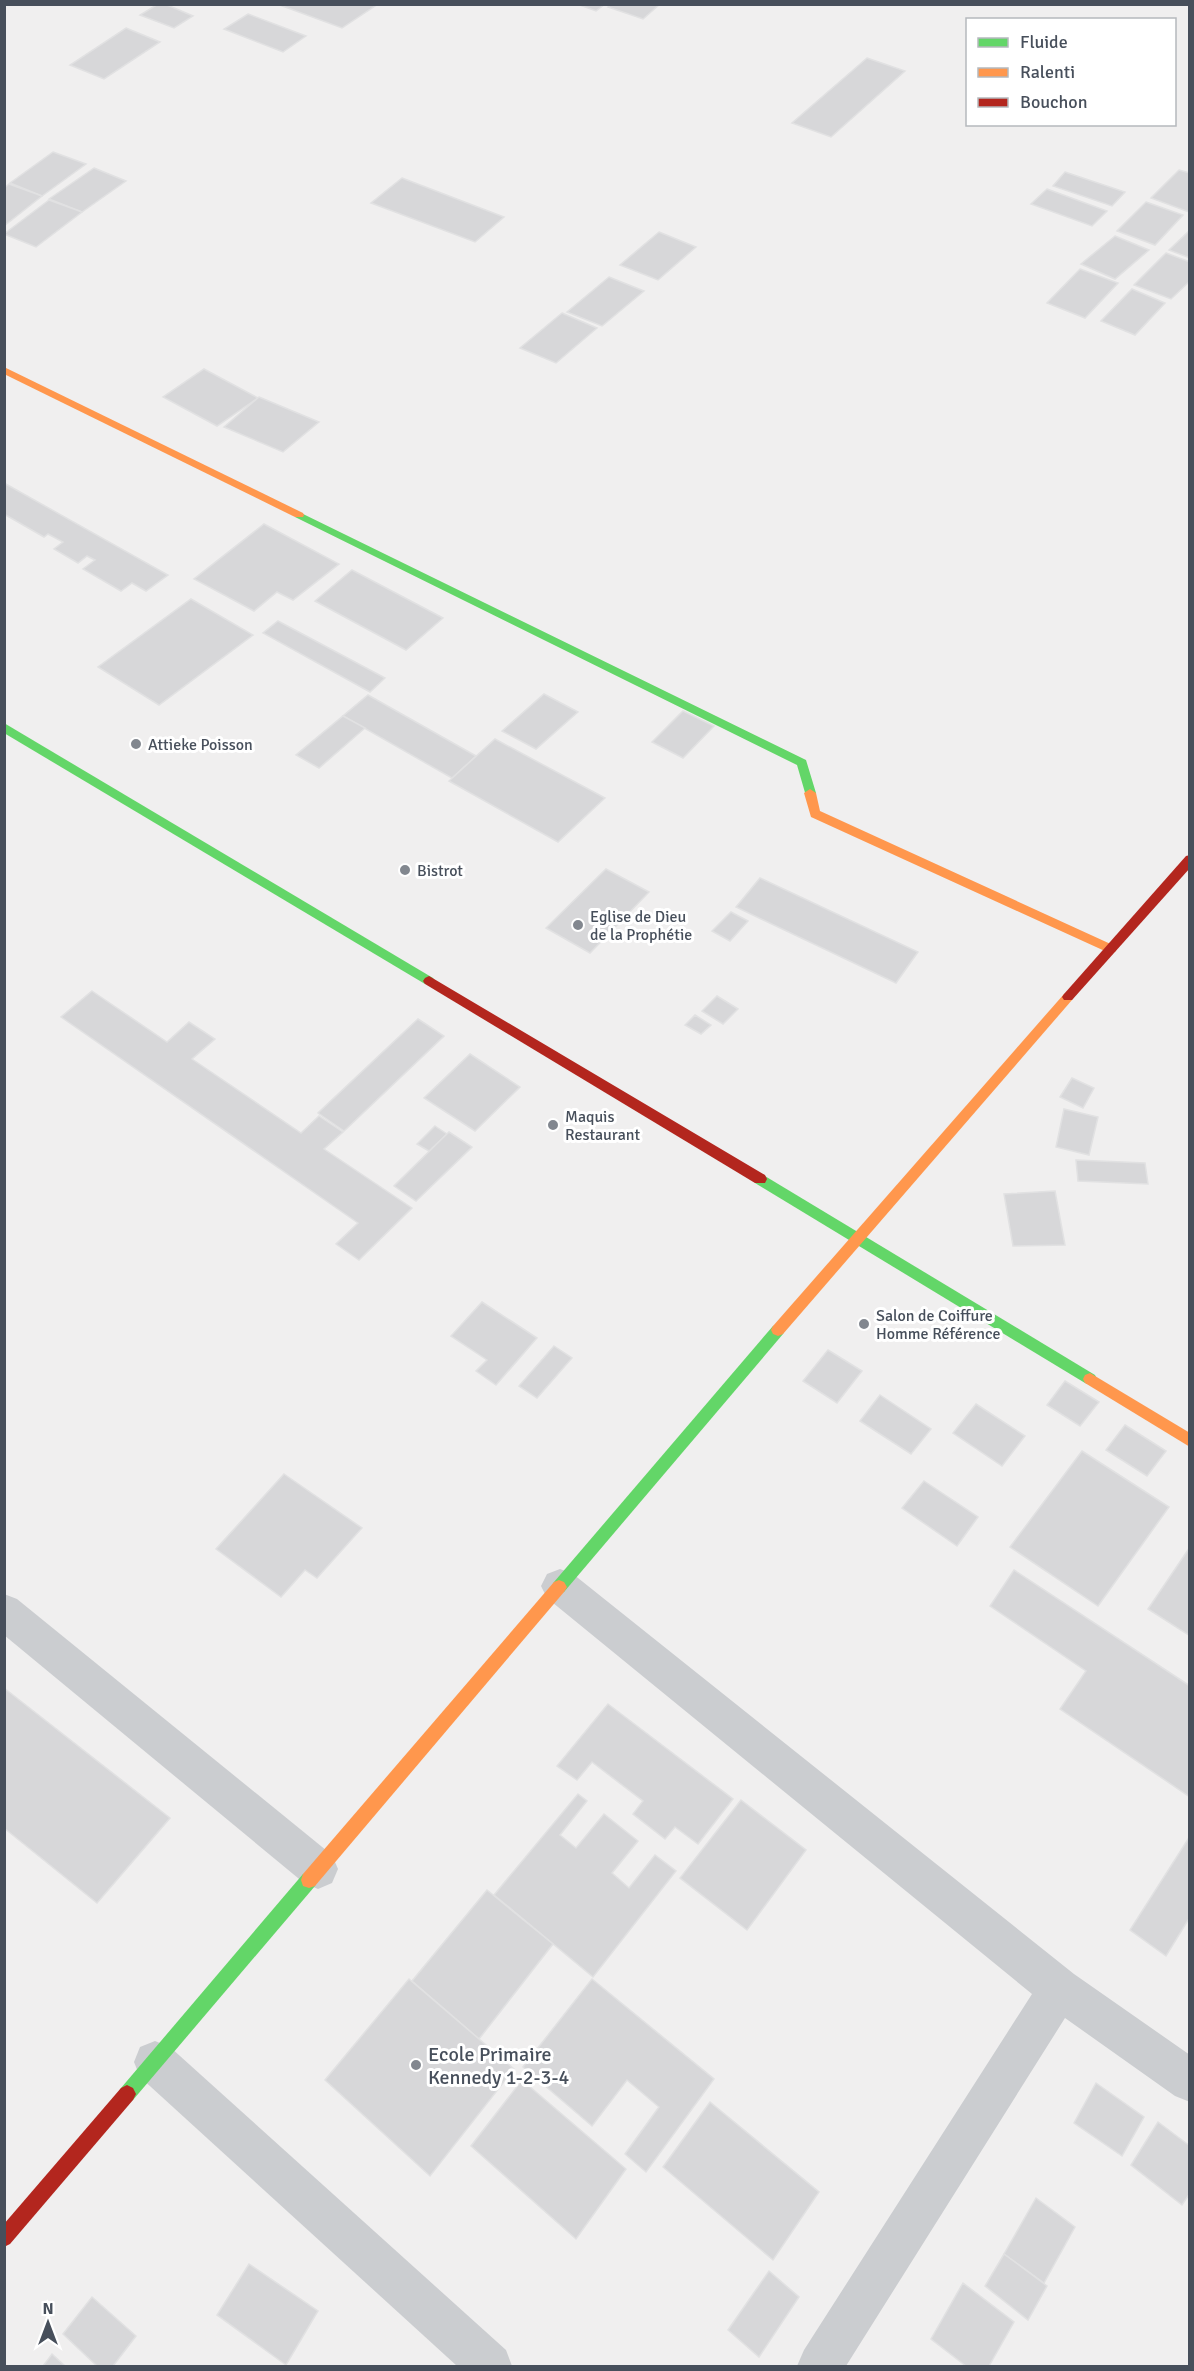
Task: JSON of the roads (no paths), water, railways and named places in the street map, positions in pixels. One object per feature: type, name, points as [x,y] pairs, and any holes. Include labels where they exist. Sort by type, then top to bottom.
[{"type":"street","points":[[4,370],[802,763],[815,814],[1111,949]]},
{"type":"street","points":[[4,728],[858,1237],[1190,1441]]},
{"type":"street","points":[[4,2238],[858,1237],[1190,859]]},
{"type":"street","points":[[560,1586],[1059,1989],[1190,2081]]},
{"type":"street","points":[[4,1611],[318,1869]]},
{"type":"street","points":[[820,2367],[1059,1989]]},
{"type":"street","points":[[154,2062],[490,2367]]},
{"type":"place","name":"Attieke Poisson","points":[[136,744]]},
{"type":"place","name":"Bistrot","points":[[405,870]]},
{"type":"place","name":"Eglise de Dieu de la Prophétie","points":[[578,925]]},
{"type":"place","name":"Maquis Restaurant","points":[[553,1125]]},
{"type":"place","name":"Salon de Coiffure Homme Référence","points":[[864,1324]]},
{"type":"place","name":"Ecole Primaire Kennedy 1-2-3-4","points":[[416,2065]]}]
